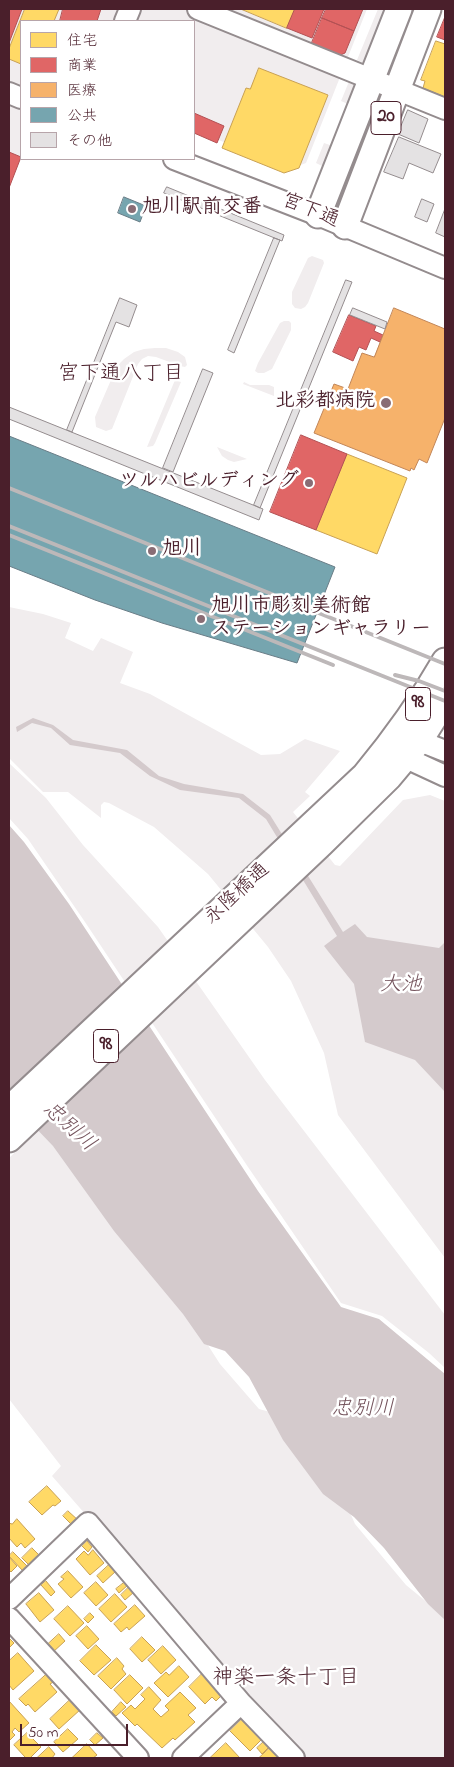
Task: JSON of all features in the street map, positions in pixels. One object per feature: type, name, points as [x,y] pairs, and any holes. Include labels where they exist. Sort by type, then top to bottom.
[{"type":"main road","name":"20","points":[[318,215],[399,9]]},
{"type":"main road","name":"20","points":[[345,226],[428,9]]},
{"type":"main road","name":"永隆橋通","points":[[403,744],[445,661]]},
{"type":"main road","name":"永隆橋通","points":[[9,1109],[229,917],[316,835],[365,775],[403,744],[445,700]]},
{"type":"main road","name":"永隆橋通","points":[[9,1138],[198,946]]},
{"type":"street","points":[[198,9],[445,109]]},
{"type":"street","name":"宮下通","points":[[177,160],[318,215],[445,268]]},
{"type":"street","points":[[403,744],[445,751]]},
{"type":"street","points":[[403,744],[445,776]]},
{"type":"street","points":[[9,1599],[88,1523],[241,1703],[294,1758]]},
{"type":"street","points":[[9,1618],[138,1758]]},
{"type":"street","points":[[183,1758],[241,1703]]},
{"type":"shaded area","points":[[9,9],[367,9],[306,163],[290,169],[195,130],[195,20],[20,20],[20,160],[9,188]]},
{"type":"shaded area","points":[[378,9],[389,9],[366,64],[357,60]]},
{"type":"shaded area","points":[[412,9],[416,9],[391,71],[387,74],[382,72],[396,32]]},
{"type":"shaded area","points":[[350,79],[359,83],[350,105],[341,101]]},
{"type":"shaded area","points":[[378,95],[379,100],[346,182],[338,178]]},
{"type":"shaded area","points":[[324,143],[333,146],[324,167],[316,163]]},
{"type":"shaded area","points":[[312,256],[323,260],[324,263],[308,303],[301,309],[295,308],[292,304],[292,292],[308,258]]},
{"type":"shaded area","points":[[284,321],[291,323],[291,330],[272,369],[264,373],[258,373],[255,371],[258,363],[280,323]]},
{"type":"shaded area","points":[[166,348],[178,352],[185,357],[187,365],[185,367],[180,366],[156,357],[148,356],[142,359],[138,364],[112,429],[106,431],[96,427],[95,417],[117,366],[134,352]]},
{"type":"shaded area","points":[[175,380],[181,382],[155,443],[153,446],[147,447]]},
{"type":"shaded area","points":[[244,382],[250,385],[269,385],[274,387],[274,396],[243,384]]},
{"type":"shaded area","points":[[217,447],[247,459],[234,462],[228,460],[222,456]]},
{"type":"shaded area","points":[[9,607],[43,614],[71,623],[65,638],[93,651],[101,638],[133,652],[120,683],[150,694],[261,755],[280,754],[305,739],[340,751],[305,792],[310,796],[293,812],[335,865],[340,866],[403,800],[430,795],[445,801],[445,1258],[338,1115],[324,1053],[291,981],[268,947],[208,874],[154,827],[109,803],[104,802],[101,805],[101,818],[68,792],[43,792],[9,758]]},
{"type":"shaded area","points":[[9,763],[46,798],[83,845],[158,927],[265,1080],[445,1315],[445,1368],[382,1316],[341,1303],[85,922],[28,839],[9,818]]},
{"type":"shaded area","points":[[41,1128],[186,1311],[220,1364],[259,1409],[288,1417],[324,1453],[355,1524],[406,1585],[445,1617],[445,1758],[305,1758],[243,1695],[52,1476],[61,1466],[9,1399],[9,1158]]},
{"type":"water","name":"大池","points":[[33,718],[53,725],[73,740],[127,750],[159,776],[184,784],[243,794],[270,815],[343,932],[355,924],[367,937],[439,948],[445,942],[445,1092],[415,1060],[365,1042],[354,984],[324,946],[337,936],[266,819],[239,798],[180,790],[150,776],[120,753],[70,745],[51,728],[32,723],[17,732],[16,727]]},
{"type":"water","name":"忠別川","points":[[9,825],[24,842],[69,904],[258,1191],[341,1307],[379,1319],[445,1374],[445,1620],[428,1604],[384,1548],[354,1517],[323,1494],[283,1440],[249,1377],[225,1351],[204,1344],[183,1314],[114,1231],[53,1146],[9,1100]]},
{"type":"building: 住宅","points":[[25,9],[59,9],[54,20],[21,20]]},
{"type":"building: 住宅","points":[[241,9],[295,9],[287,28]]},
{"type":"building: 住宅","points":[[20,22],[20,64],[9,59],[9,49]]},
{"type":"building: 住宅","points":[[436,41],[445,44],[445,97],[423,88],[425,81],[421,80]]},
{"type":"building: 住宅","points":[[259,68],[328,95],[299,168],[284,173],[222,148],[246,88],[250,89]]},
{"type":"building: 住宅","points":[[347,454],[407,478],[377,554],[316,530]]},
{"type":"building: 住宅","points":[[47,1486],[61,1501],[55,1506],[53,1505],[42,1515],[29,1502]]},
{"type":"building: 住宅","points":[[68,1511],[79,1521],[74,1527],[63,1516]]},
{"type":"building: 住宅","points":[[17,1519],[35,1539],[25,1548],[21,1543],[17,1547],[9,1538],[9,1523],[12,1524]]},
{"type":"building: 住宅","points":[[87,1541],[92,1547],[88,1552],[82,1546]]},
{"type":"building: 住宅","points":[[32,1548],[39,1555],[29,1565],[22,1558]]},
{"type":"building: 住宅","points":[[93,1550],[104,1563],[90,1575],[76,1559],[84,1551],[88,1555]]},
{"type":"building: 住宅","points":[[13,1552],[28,1567],[23,1571],[9,1556]]},
{"type":"building: 住宅","points":[[9,1557],[17,1566],[11,1572],[9,1570]]},
{"type":"building: 住宅","points":[[110,1564],[116,1571],[103,1583],[97,1576]]},
{"type":"building: 住宅","points":[[68,1571],[83,1587],[71,1598],[58,1584],[64,1579],[61,1577]]},
{"type":"building: 住宅","points":[[46,1581],[55,1592],[51,1596],[41,1585]]},
{"type":"building: 住宅","points":[[96,1582],[108,1595],[96,1606],[84,1593]]},
{"type":"building: 住宅","points":[[125,1582],[128,1585],[119,1593],[116,1589]]},
{"type":"building: 住宅","points":[[129,1587],[134,1592],[125,1600],[121,1595]]},
{"type":"building: 住宅","points":[[39,1593],[54,1610],[40,1622],[26,1604]]},
{"type":"building: 住宅","points":[[115,1594],[127,1607],[111,1622],[99,1609]]},
{"type":"building: 住宅","points":[[135,1605],[145,1616],[129,1630],[127,1627],[121,1632],[114,1624]]},
{"type":"building: 住宅","points":[[68,1606],[84,1623],[70,1636],[54,1619]]},
{"type":"building: 住宅","points":[[90,1613],[94,1617],[88,1623],[84,1619]]},
{"type":"building: 住宅","points":[[87,1626],[99,1639],[88,1649],[76,1636]]},
{"type":"building: 住宅","points":[[59,1634],[65,1641],[52,1653],[46,1646]]},
{"type":"building: 住宅","points":[[142,1637],[155,1650],[142,1662],[130,1649]]},
{"type":"building: 住宅","points":[[9,1638],[14,1643],[9,1648]]},
{"type":"building: 住宅","points":[[96,1645],[111,1660],[94,1675],[80,1661]]},
{"type":"building: 住宅","points":[[163,1646],[176,1660],[161,1674],[148,1660]]},
{"type":"building: 住宅","points":[[18,1653],[34,1671],[13,1690],[9,1685],[9,1661]]},
{"type":"building: 住宅","points":[[117,1658],[124,1666],[122,1669],[126,1674],[111,1689],[98,1676]]},
{"type":"building: 住宅","points":[[179,1666],[189,1677],[168,1697],[154,1683],[166,1672],[169,1675]]},
{"type":"building: 住宅","points":[[48,1673],[55,1681],[50,1684],[57,1692],[35,1712],[28,1704],[26,1706],[19,1699]]},
{"type":"building: 住宅","points":[[202,1674],[222,1695],[216,1701],[212,1697],[205,1704],[189,1687]]},
{"type":"building: 住宅","points":[[130,1675],[143,1688],[127,1704],[114,1690]]},
{"type":"building: 住宅","points":[[149,1687],[161,1700],[153,1709],[161,1717],[169,1710],[165,1706],[180,1692],[196,1708],[188,1715],[195,1722],[175,1740],[173,1738],[162,1748],[137,1724],[135,1726],[122,1713],[131,1705],[135,1709],[145,1699],[141,1695]]},
{"type":"building: 住宅","points":[[71,1699],[81,1709],[59,1729],[50,1719]]},
{"type":"building: 住宅","points":[[9,1701],[29,1723],[19,1732],[15,1728],[12,1732],[15,1735],[9,1741]]},
{"type":"building: 住宅","points":[[121,1702],[126,1707],[116,1716],[112,1712]]},
{"type":"building: 住宅","points":[[244,1717],[257,1730],[255,1732],[262,1739],[250,1751],[230,1731]]},
{"type":"building: 住宅","points":[[68,1729],[78,1739],[63,1752],[54,1742]]},
{"type":"building: 住宅","points":[[27,1733],[41,1747],[30,1758],[23,1758],[25,1757],[14,1745]]},
{"type":"building: 住宅","points":[[97,1733],[103,1738],[95,1745],[90,1740]]},
{"type":"building: 住宅","points":[[269,1737],[274,1742],[262,1754],[257,1748]]},
{"type":"building: 住宅","points":[[226,1743],[240,1758],[210,1758]]},
{"type":"building: 住宅","points":[[87,1744],[97,1755],[93,1758],[72,1758]]},
{"type":"building: 住宅","points":[[49,1747],[55,1754],[52,1758],[37,1758]]},
{"type":"building: 住宅","points":[[271,1747],[281,1758],[259,1758]]},
{"type":"building: 商業","points":[[9,9],[22,9],[9,43]]},
{"type":"building: 商業","points":[[63,9],[101,9],[97,20],[60,20]]},
{"type":"building: 商業","points":[[295,9],[324,9],[312,38],[287,28]]},
{"type":"building: 商業","points":[[326,9],[363,9],[354,31],[322,18]]},
{"type":"building: 商業","points":[[445,17],[445,40],[437,37]]},
{"type":"building: 商業","points":[[322,18],[354,31],[345,53],[338,56],[311,45]]},
{"type":"building: 商業","points":[[195,113],[224,126],[217,143],[195,133]]},
{"type":"building: 商業","points":[[9,152],[20,157],[20,160],[9,188]]},
{"type":"building: 商業","points":[[349,315],[376,326],[374,331],[383,335],[380,342],[371,338],[366,350],[359,347],[353,361],[333,352]]},
{"type":"building: 商業","name":"ツルハビルディング","points":[[301,435],[347,454],[316,530],[270,512]]},
{"type":"building: 医療","name":"北彩都病院","points":[[394,308],[445,329],[445,418],[427,463],[419,459],[414,470],[411,468],[410,471],[314,433],[334,384],[348,389],[362,353],[374,357]]},
{"type":"building: 公共","name":"旭川駅前交番","points":[[124,197],[146,206],[140,222],[118,213]]},
{"type":"building: 公共","name":"旭川","points":[[9,436],[335,567],[297,663],[162,623],[95,600],[9,566]]},
{"type":"building: その他","points":[[408,110],[428,119],[419,143],[398,134]]},
{"type":"building: その他","points":[[399,137],[441,154],[433,173],[409,163],[403,179],[384,172]]},
{"type":"building: その他","points":[[167,187],[284,235],[282,241],[164,193]]},
{"type":"building: その他","points":[[422,199],[434,204],[427,222],[415,217]]},
{"type":"building: その他","points":[[445,209],[445,237],[436,233]]},
{"type":"building: その他","points":[[274,238],[280,240],[234,353],[228,350]]},
{"type":"building: その他","points":[[346,280],[352,282],[260,508],[254,505]]},
{"type":"building: その他","points":[[120,298],[137,305],[129,327],[116,322],[72,432],[67,430]]},
{"type":"building: その他","points":[[353,308],[387,322],[385,329],[350,315]]},
{"type":"building: その他","points":[[203,369],[213,373],[173,472],[163,468]]},
{"type":"building: その他","points":[[9,407],[263,509],[259,520],[9,419]]},
{"type":"railway","points":[[9,488],[445,664]]},
{"type":"railway","points":[[9,526],[445,701]]},
{"type":"railway","points":[[9,535],[333,665]]},
{"type":"railway","points":[[395,675],[419,681],[445,691]]},
{"type":"place","name":"旭川駅前交番","points":[[132,209]]},
{"type":"place","name":"北彩都病院","points":[[386,403]]},
{"type":"place","name":"ツルハビルディング","points":[[309,483]]},
{"type":"place","name":"旭川","points":[[152,551]]},
{"type":"place","name":"旭川市彫刻美術館 ステーションギャラリー","points":[[201,619]]},
{"type":"district","name":"宮下通八丁目","points":[[121,376]]},
{"type":"district","name":"神楽一条十丁目","points":[[286,1680]]}]
